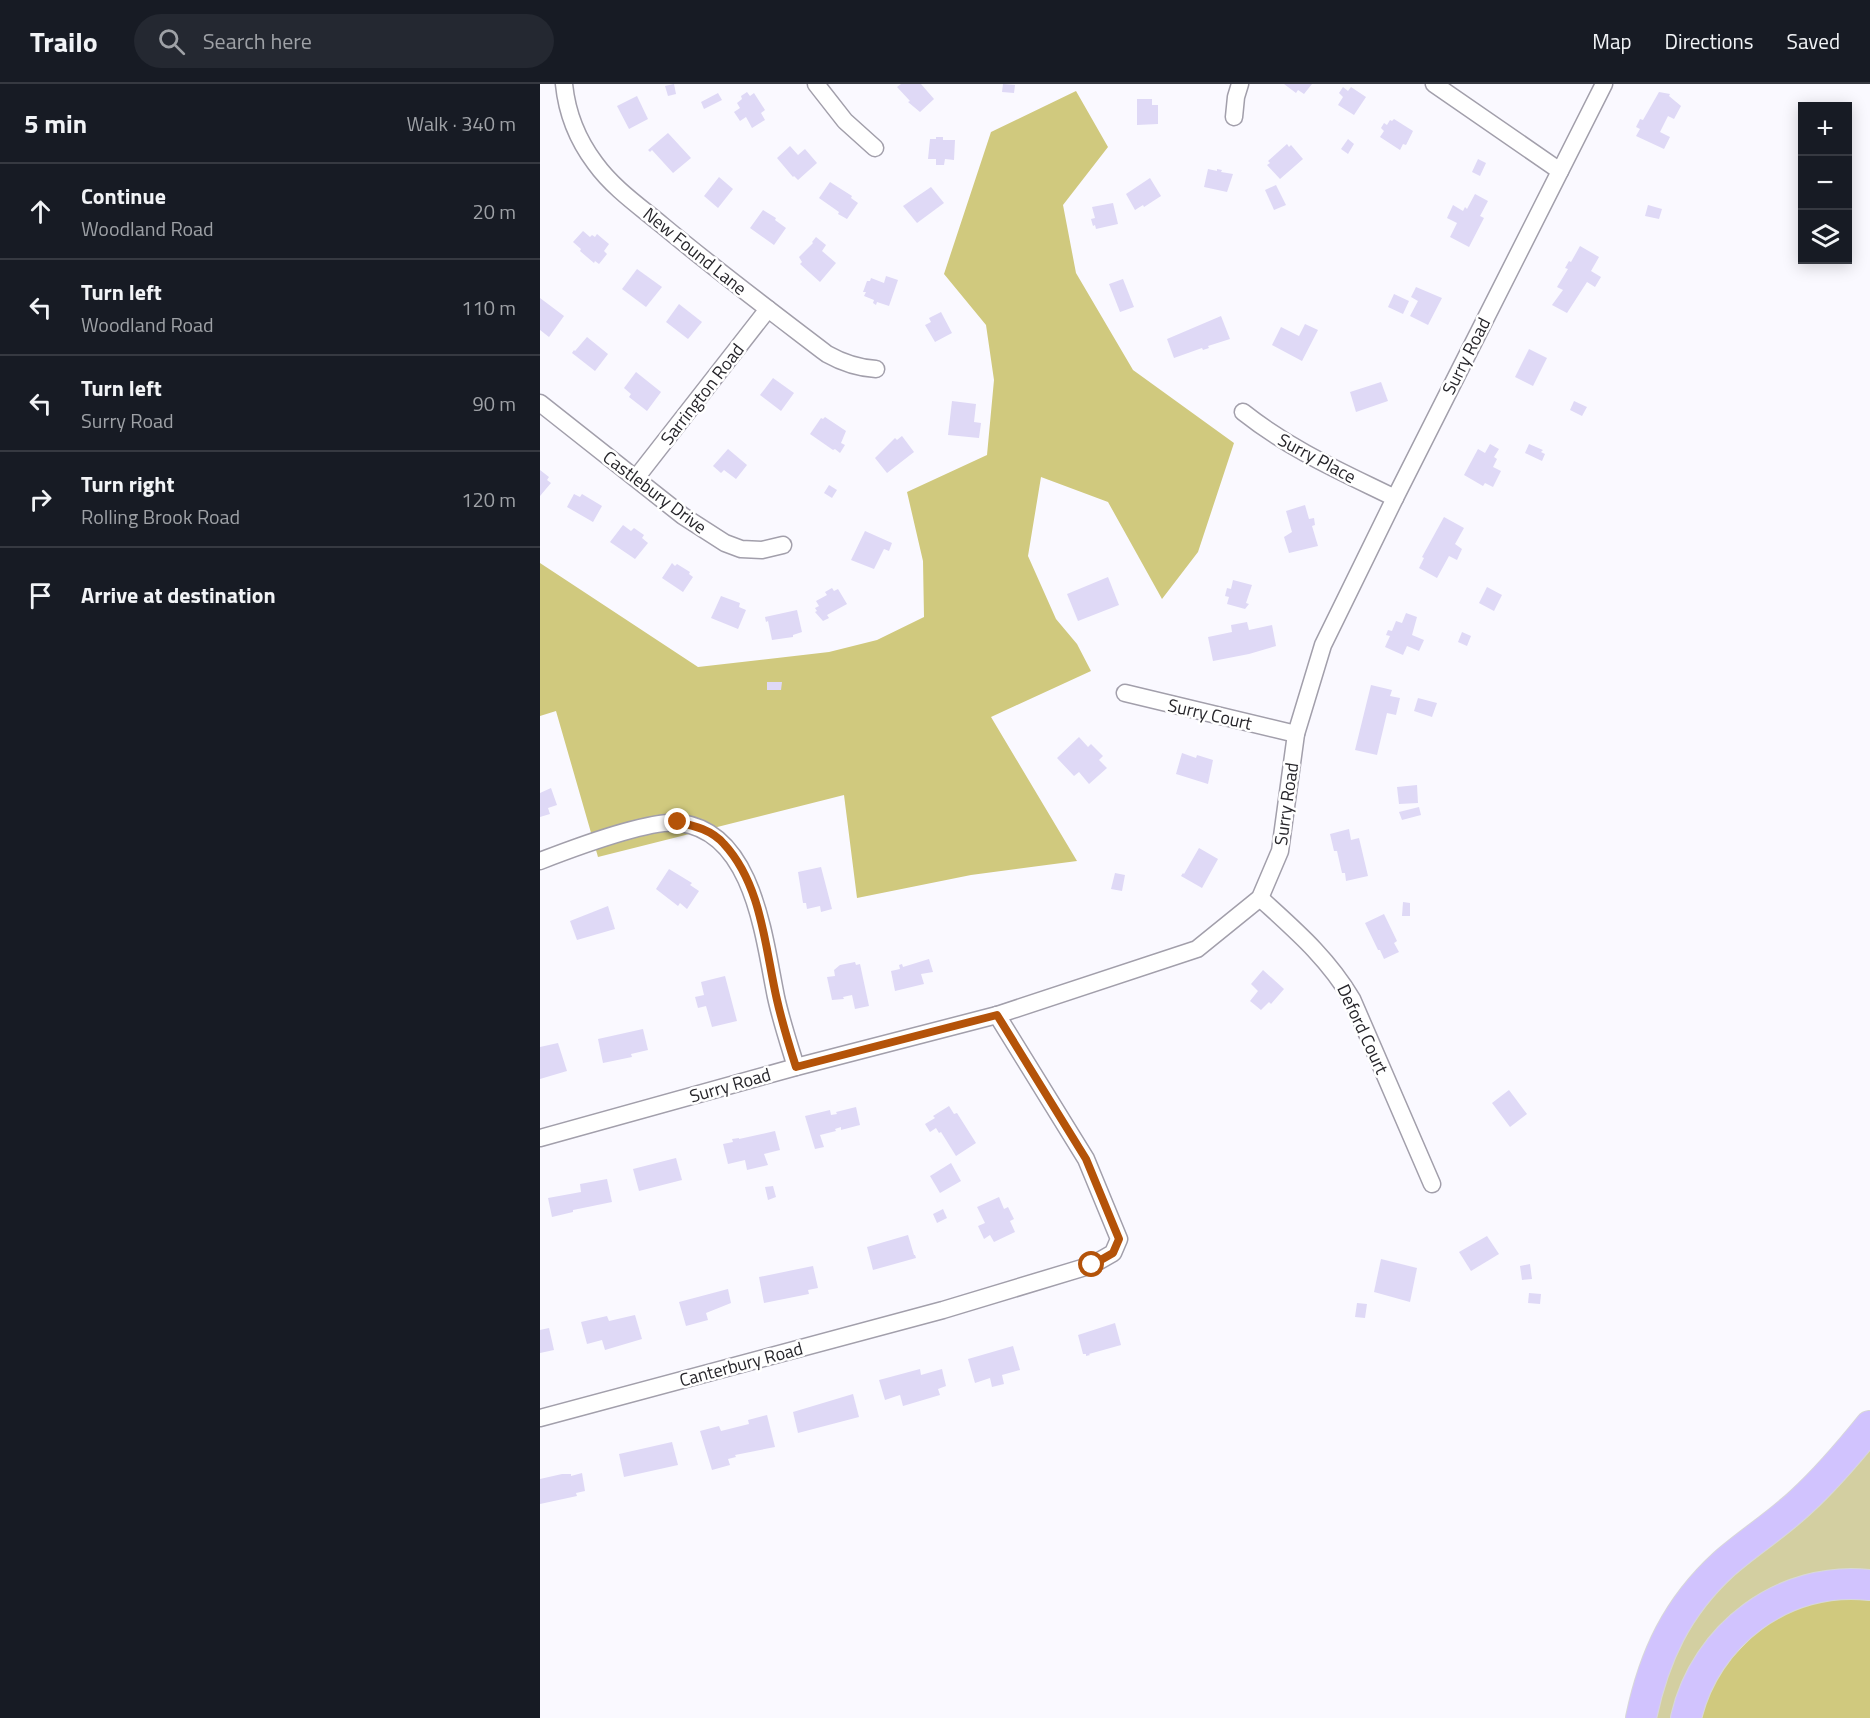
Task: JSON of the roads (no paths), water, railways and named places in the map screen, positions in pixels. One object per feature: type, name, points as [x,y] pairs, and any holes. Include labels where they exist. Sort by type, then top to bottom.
[{"type":"highway","points":[[1641,1718],[1646,1692],[1673,1625],[1703,1584],[1803,1500],[1870,1426]]},
{"type":"highway","points":[[1686,1718],[1694,1691],[1708,1663],[1738,1627],[1759,1611],[1807,1590],[1833,1585],[1870,1585]]},
{"type":"street","name":"New Found Lane","points":[[564,84],[572,124],[589,154],[612,183],[707,263],[827,354],[842,363],[876,369]]},
{"type":"street","points":[[816,84],[845,121],[875,148]]},
{"type":"street","points":[[1234,117],[1240,84]]},
{"type":"street","points":[[1434,84],[1560,171]]},
{"type":"street","name":"Surry Road","points":[[540,1138],[796,1067],[997,1015],[1197,949],[1260,897],[1280,851],[1296,734],[1323,645],[1604,84]]},
{"type":"street","name":"Sarrington Road","points":[[636,478],[768,309]]},
{"type":"street","name":"Castlebury Drive","points":[[540,403],[684,516],[725,543],[741,549],[762,550],[783,545]]},
{"type":"street","name":"Surry Place","points":[[1243,412],[1300,452],[1395,498]]},
{"type":"street","name":"Surry Court","points":[[1125,693],[1296,734]]},
{"type":"street","points":[[540,861],[606,838],[661,823],[678,822],[695,826],[708,831],[722,842],[733,856],[750,888],[759,914],[777,1001],[796,1067]]},
{"type":"street","name":"Deford Court","points":[[1260,897],[1323,956],[1339,977],[1352,999],[1432,1184]]},
{"type":"street","name":"Canterbury Road","points":[[540,1418],[943,1310],[1092,1265],[1113,1253],[1119,1239],[1086,1159],[997,1015]]}]
